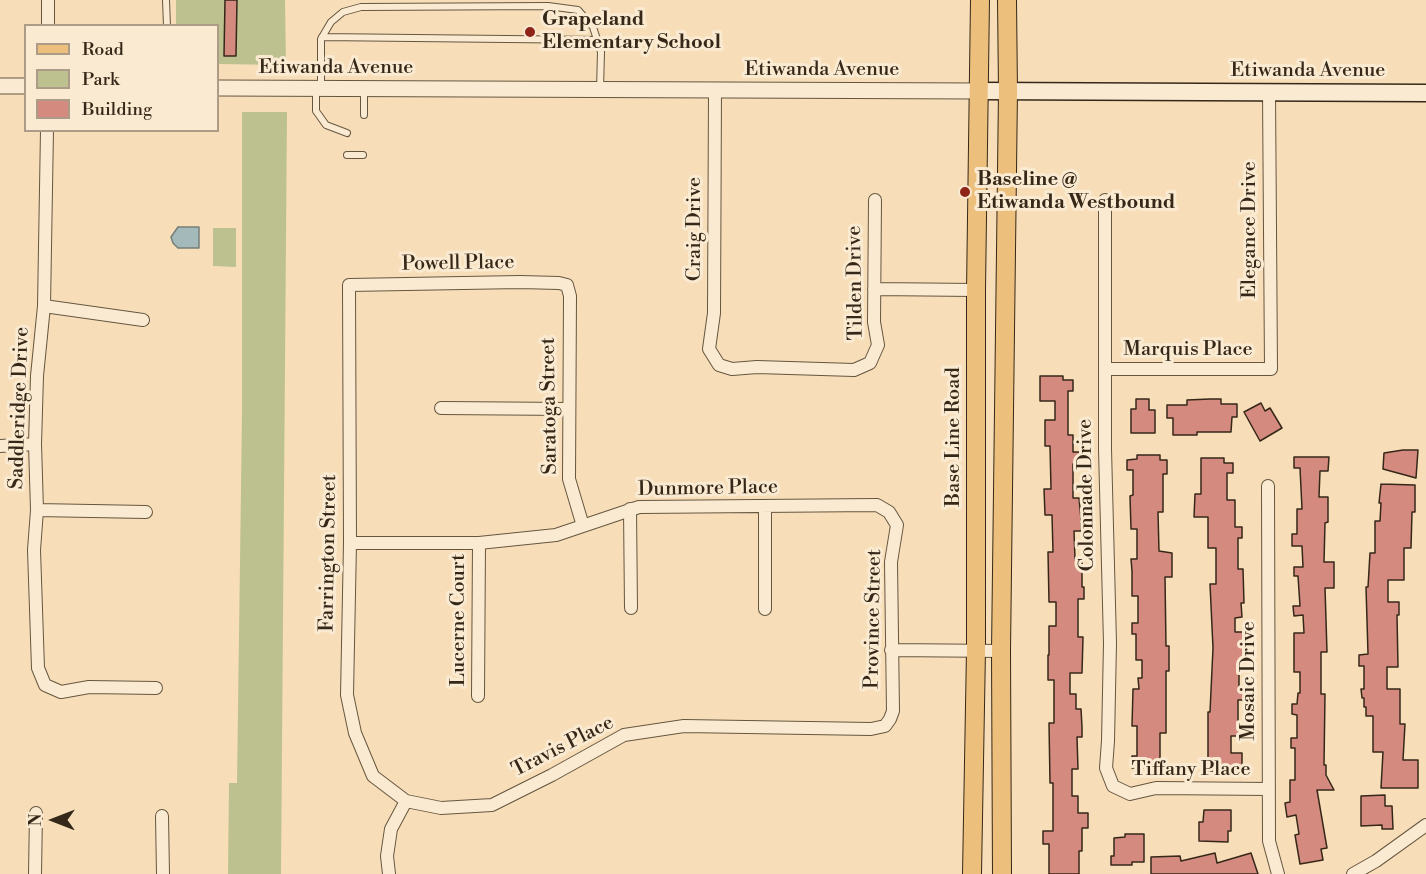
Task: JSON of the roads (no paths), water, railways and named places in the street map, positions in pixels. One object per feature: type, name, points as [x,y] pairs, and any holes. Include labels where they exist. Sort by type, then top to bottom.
[{"type":"main road","name":"Base Line Road","points":[[972,874],[976,650],[976,290],[980,0]]},
{"type":"main road","points":[[1002,874],[1001,651],[1008,91],[1007,0]]},
{"type":"main road","name":"Etiwanda Avenue","points":[[979,91],[1426,93]]},
{"type":"street","points":[[48,0],[48,24]]},
{"type":"street","points":[[0,86],[24,86]]},
{"type":"street","name":"Etiwanda Avenue","points":[[219,88],[979,91]]},
{"type":"street","name":"Craig Drive","points":[[716,91],[714,313],[709,349],[719,365],[732,369],[757,367],[854,370],[870,363]]},
{"type":"street","name":"Elegance Drive","points":[[1269,91],[1271,369]]},
{"type":"street","name":"Saddleridge Drive","points":[[47,132],[44,306],[37,376],[35,444],[37,510],[34,550],[38,668],[45,685],[61,692],[89,687],[156,687]]},
{"type":"street","name":"Tilden Drive","points":[[870,363],[878,345],[874,322],[875,200]]},
{"type":"street","name":"Colonnade Drive","points":[[1105,200],[1105,369],[1110,643],[1106,768],[1113,786]]},
{"type":"street","name":"Powell Place","points":[[349,285],[520,282],[567,285]]},
{"type":"street","name":"Farrington Street","points":[[349,285],[350,543],[347,695],[355,733],[373,776],[406,801]]},
{"type":"street","name":"Saratoga Street","points":[[567,285],[570,296],[569,479],[584,526]]},
{"type":"street","points":[[874,289],[976,290]]},
{"type":"street","points":[[44,306],[143,320]]},
{"type":"street","name":"Marquis Place","points":[[1105,369],[1271,369]]},
{"type":"street","points":[[441,408],[569,409]]},
{"type":"street","points":[[0,446],[35,444]]},
{"type":"street","name":"Mosaic Drive","points":[[1268,486],[1269,841],[1278,874]]},
{"type":"street","name":"Dunmore Place","points":[[350,543],[479,543],[556,535],[639,507],[877,506],[890,512]]},
{"type":"street","points":[[765,507],[765,609]]},
{"type":"street","points":[[630,509],[631,608]]},
{"type":"street","points":[[37,510],[146,512]]},
{"type":"street","name":"Province Street","points":[[885,726],[892,711],[891,562],[897,525],[890,512]]},
{"type":"street","name":"Lucerne Court","points":[[478,696],[479,543]]},
{"type":"street","points":[[891,650],[1001,651]]},
{"type":"street","name":"Travis Place","points":[[406,801],[441,808],[492,805],[624,735],[684,726],[871,729],[885,726]]},
{"type":"street","name":"Tiffany Place","points":[[1113,786],[1130,794],[1156,788],[1269,789]]},
{"type":"street","points":[[389,874],[387,856],[391,829],[406,801]]},
{"type":"street","points":[[35,874],[36,813]]},
{"type":"street","points":[[162,816],[162,874]]},
{"type":"street","points":[[1353,874],[1376,861],[1426,825]]},
{"type":"lane","points":[[166,0],[167,24]]},
{"type":"lane","points":[[347,133],[326,125],[316,111],[322,37],[331,22],[343,12],[361,7],[548,6],[578,10],[593,27],[598,40],[601,52],[600,90]]},
{"type":"lane","points":[[322,37],[598,40]]},
{"type":"lane","points":[[364,89],[364,115]]},
{"type":"lane","points":[[347,155],[363,155]]},
{"type":"place","name":"Grapeland Elementary School","points":[[530,32]]},
{"type":"place","name":"Baseline @ Etiwanda Westbound","points":[[965,192]]}]
